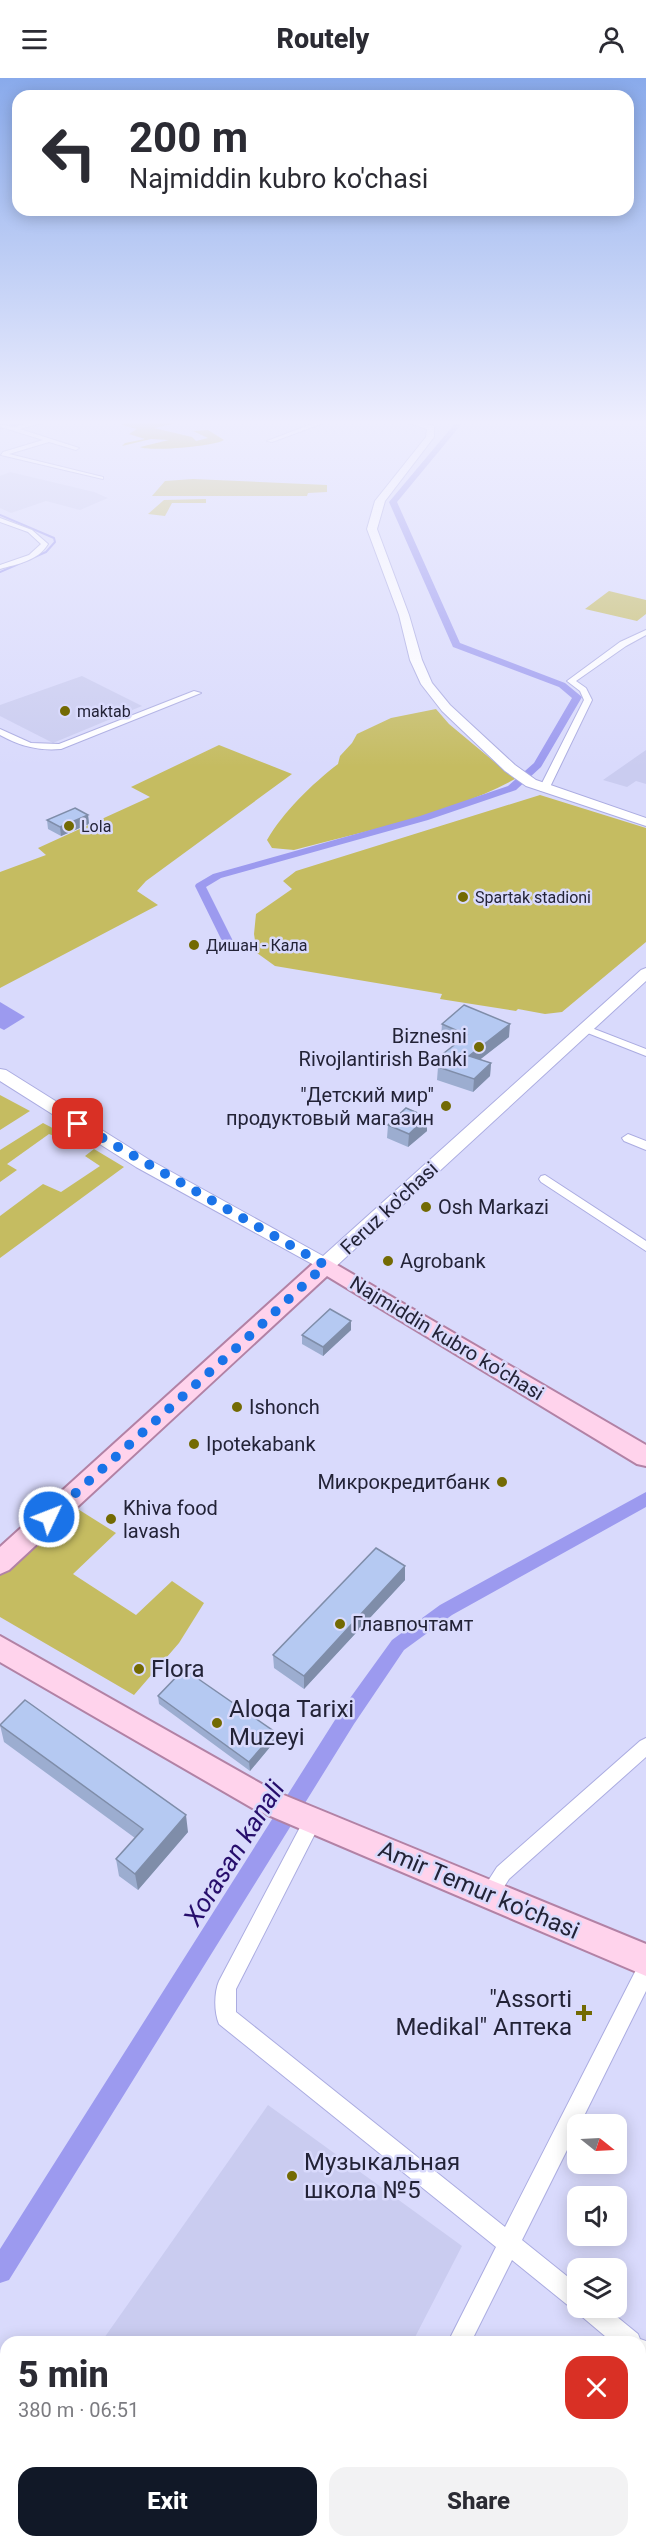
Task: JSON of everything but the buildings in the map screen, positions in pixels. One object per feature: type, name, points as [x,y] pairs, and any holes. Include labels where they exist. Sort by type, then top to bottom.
[{"type":"main road","points":[[375,536],[404,615],[416,660],[427,684],[446,708],[511,769],[538,786],[646,822]]},
{"type":"main road","name":"Feruz ko'chasi","points":[[0,1563],[584,1028],[644,977]]},
{"type":"main road","name":"Najmiddin kubro ko'chasi","points":[[0,1074],[142,1163],[325,1265],[646,1456]]},
{"type":"main road","name":"Amir Temur ko'chasi","points":[[0,1648],[264,1800],[646,1960]]},
{"type":"street","points":[[0,567],[43,549],[45,544],[36,536]]},
{"type":"street","points":[[538,786],[588,700],[583,690],[571,681],[623,644],[646,632]]},
{"type":"street","points":[[0,732],[25,746],[42,749],[197,693]]},
{"type":"street","points":[[584,1028],[646,1053]]},
{"type":"street","points":[[628,1138],[646,1146]]},
{"type":"street","points":[[545,1179],[646,1245]]},
{"type":"street","points":[[488,1895],[503,1873],[646,1746]]},
{"type":"street","points":[[313,1820],[226,1988],[226,2017],[567,2290]]},
{"type":"street","points":[[462,2336],[646,1971]]},
{"type":"street","points":[[601,2318],[623,2336]]},
{"type":"shaded area","points":[[609,591],[646,600],[646,614],[637,621],[585,609]]},
{"type":"shaded area","name":"maktab","points":[[82,676],[142,706],[53,743],[0,716],[0,705]]},
{"type":"shaded area","points":[[436,709],[449,724],[515,779],[489,792],[407,820],[294,850],[272,848],[267,840],[281,819],[308,789],[338,764],[340,756],[357,734],[391,718]]},
{"type":"shaded area","points":[[219,745],[292,774],[146,881],[137,891],[158,905],[0,988],[0,872],[46,855],[38,848],[150,797],[131,787]]},
{"type":"shaded area","points":[[646,750],[646,784],[636,781],[627,787],[603,780]]},
{"type":"shaded area","name":"Spartak stadioni","points":[[540,795],[646,828],[646,942],[562,1012],[545,1014],[518,1009],[516,1011],[440,999],[442,994],[275,966],[257,953],[254,934],[256,914],[292,889],[283,881],[296,871]]},
{"type":"shaded area","points":[[0,1002],[25,1017],[4,1030],[0,1028]]},
{"type":"shaded area","points":[[0,1095],[30,1111],[0,1130]]},
{"type":"shaded area","points":[[43,1123],[64,1134],[59,1138],[49,1134],[7,1164],[17,1170],[0,1182],[0,1150]]},
{"type":"shaded area","points":[[94,1149],[124,1167],[0,1258],[0,1216],[43,1184],[61,1192],[100,1166],[85,1156]]},
{"type":"shaded area","points":[[65,1501],[116,1533],[73,1574],[136,1615],[172,1581],[204,1603],[179,1643],[134,1695],[0,1617],[0,1563]]},
{"type":"shaded area","name":"Музыкальная школа №5","points":[[268,2105],[462,2246],[416,2336],[106,2336]]},
{"type":"waterway","points":[[0,572],[46,552],[55,542],[54,538],[50,536]]},
{"type":"waterway","points":[[227,941],[200,886],[217,876],[424,818],[512,788],[538,765],[577,697],[562,685],[456,645],[408,536]]},
{"type":"waterway","name":"Xorasan kanali","points":[[0,2271],[347,1718],[398,1645],[446,1610],[646,1499]]},
{"type":"place","name":"maktab","points":[[65,711]]},
{"type":"place","name":"Lola","points":[[69,826]]},
{"type":"place","name":"Spartak stadioni","points":[[463,897]]},
{"type":"place","name":"Дишан - Кала","points":[[194,945]]},
{"type":"place","name":"Biznesni Rivojlantirish Banki","points":[[479,1047]]},
{"type":"place","name":"\"Детский мир\" продуктовый магазин","points":[[446,1106]]},
{"type":"place","name":"Osh Markazi","points":[[426,1207]]},
{"type":"place","name":"Agrobank","points":[[388,1261]]},
{"type":"place","name":"Ishonch","points":[[237,1407]]},
{"type":"place","name":"Ipotekabank","points":[[194,1444]]},
{"type":"place","name":"Микрокредитбанк","points":[[502,1482]]},
{"type":"place","name":"Khiva food lavash","points":[[111,1519]]},
{"type":"place","name":"Главпочтамт","points":[[340,1624]]},
{"type":"place","name":"Flora","points":[[139,1669]]},
{"type":"place","name":"Aloqa Tarixi Muzeyi","points":[[217,1723]]},
{"type":"place","name":"\"Assorti Medikal\" Аптека","points":[[584,2013]]},
{"type":"place","name":"Музыкальная школа №5","points":[[292,2176]]},
{"type":"route","points":[[49,1517],[325,1265],[78,1124]]}]
